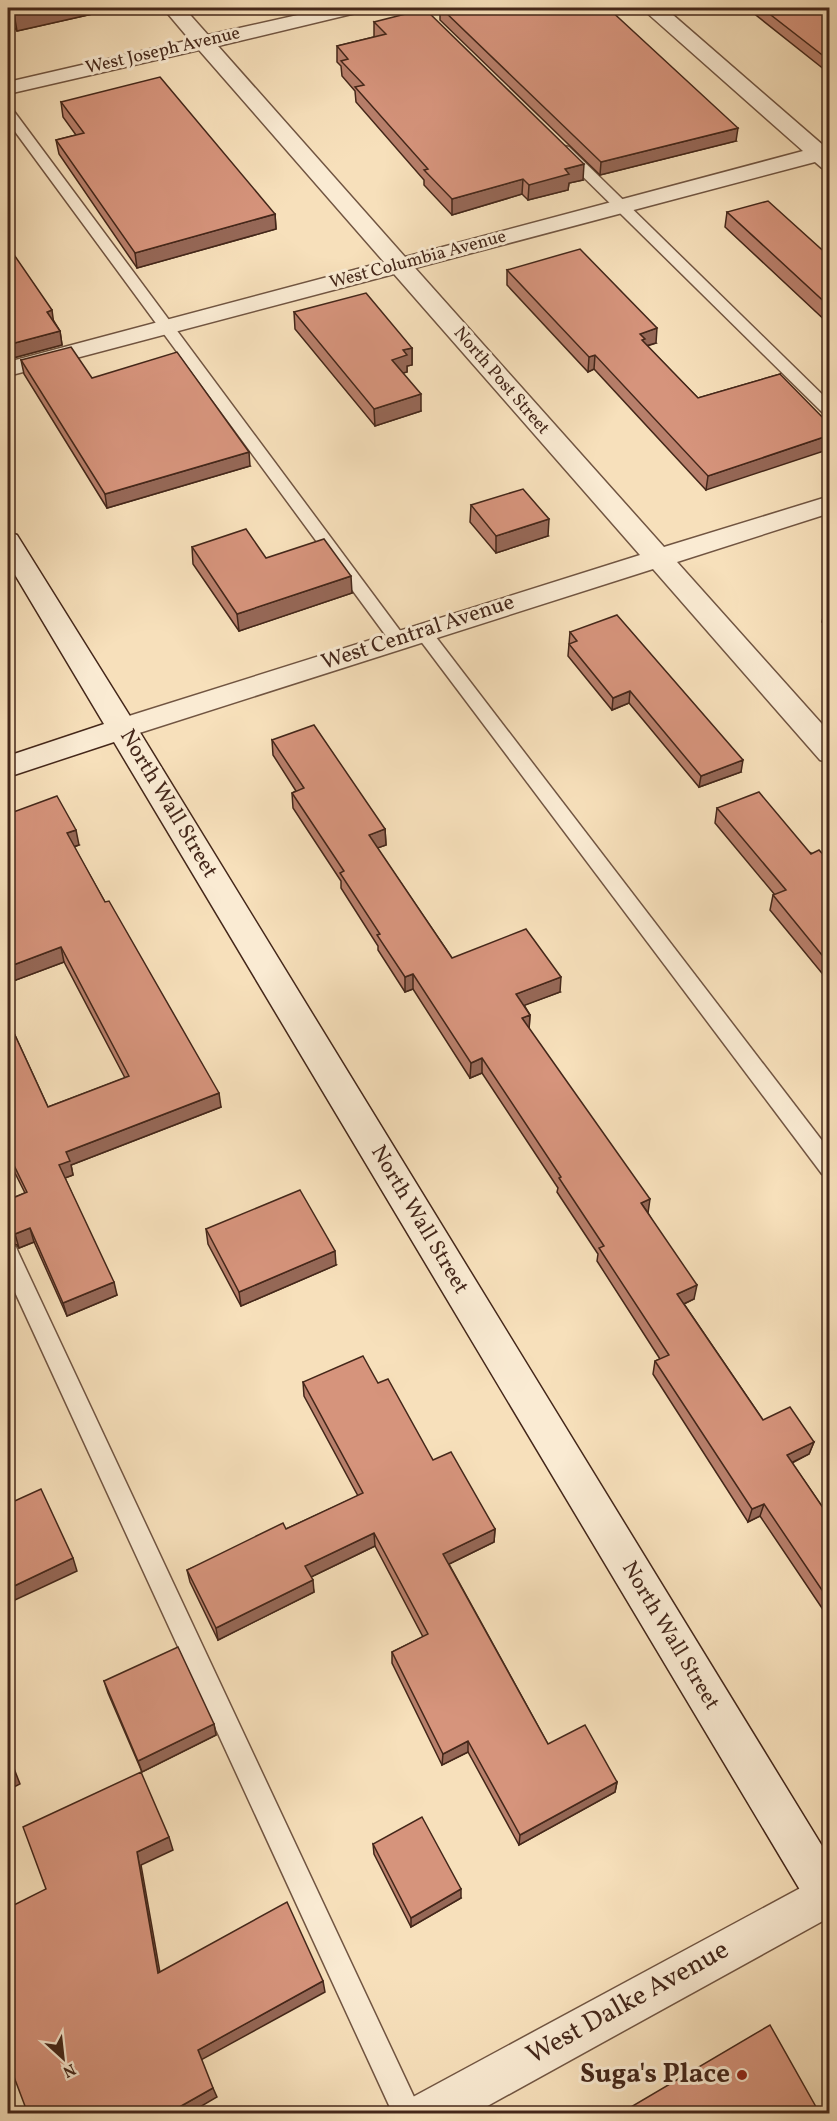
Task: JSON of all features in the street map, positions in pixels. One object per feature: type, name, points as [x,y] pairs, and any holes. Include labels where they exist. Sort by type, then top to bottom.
[{"type":"street","name":"North Post Street","points":[[173,8],[830,753]]},
{"type":"street","name":"West Joseph Avenue","points":[[8,88],[353,8]]},
{"type":"street","points":[[653,8],[826,156]]},
{"type":"street","name":"West Columbia Avenue","points":[[8,369],[621,206],[826,156]]},
{"type":"street","name":"West Central Avenue","points":[[8,767],[655,557],[830,504]]},
{"type":"street","name":"North Wall Street","points":[[9,547],[123,728],[828,1896]]},
{"type":"street","name":"West Dalke Avenue","points":[[427,2114],[828,1896]]},
{"type":"lane","points":[[8,113],[168,327],[830,1168]]},
{"type":"lane","points":[[553,140],[830,411]]},
{"type":"lane","points":[[8,1254],[408,2114]]},
{"type":"building","points":[[8,8],[45,8],[14,14],[11,10],[8,11]]},
{"type":"building","points":[[441,8],[608,8],[738,128],[601,162]]},
{"type":"building","points":[[762,8],[830,8],[830,61]]},
{"type":"building","points":[[425,9],[584,164],[565,169],[569,174],[529,185],[523,179],[452,199],[424,170],[428,169],[355,87],[364,85],[341,61],[348,59],[337,46],[386,34],[374,22]]},
{"type":"building","points":[[160,77],[275,214],[135,253],[56,140],[84,133],[61,102]]},
{"type":"building","points":[[768,201],[830,257],[830,307],[727,212]]},
{"type":"building","points":[[8,246],[52,310],[47,312],[60,331],[11,344],[8,339]]},
{"type":"building","points":[[580,249],[657,328],[640,334],[645,339],[642,340],[698,398],[780,374],[830,425],[830,435],[708,476],[595,355],[589,357],[507,270]]},
{"type":"building","points":[[366,293],[412,348],[403,350],[407,355],[392,360],[421,394],[374,409],[294,312]]},
{"type":"building","points":[[71,347],[92,378],[177,352],[249,452],[105,494],[21,360]]},
{"type":"building","points":[[523,489],[549,519],[496,536],[471,505]]},
{"type":"building","points":[[246,529],[266,558],[324,539],[351,576],[237,614],[192,547]]},
{"type":"building","points":[[830,611],[830,619],[824,613]]},
{"type":"building","points":[[617,615],[743,760],[701,776],[630,691],[613,698],[569,644],[577,641],[570,632]]},
{"type":"building","points":[[314,725],[385,829],[369,835],[452,958],[526,929],[561,977],[516,994],[530,1015],[522,1018],[650,1199],[641,1203],[697,1285],[677,1294],[763,1420],[790,1407],[814,1442],[787,1455],[830,1518],[830,1602],[764,1504],[752,1509],[655,1361],[669,1355],[599,1248],[604,1246],[559,1178],[561,1177],[482,1058],[471,1063],[413,974],[405,977],[340,873],[344,871],[292,793],[304,788],[272,740]]},
{"type":"building","points":[[759,792],[811,854],[819,850],[830,862],[830,965],[773,895],[786,890],[717,808]]},
{"type":"building","points":[[57,796],[76,830],[67,833],[105,902],[109,901],[219,1093],[66,1152],[70,1161],[59,1165],[114,1282],[63,1303],[30,1228],[15,1234],[8,1230],[8,1200],[27,1192],[8,1153],[8,1020],[48,1107],[129,1076],[61,947],[8,967],[8,814]]},
{"type":"building","points":[[300,1190],[335,1251],[239,1292],[206,1229]]},
{"type":"building","points":[[363,1356],[378,1383],[388,1379],[433,1460],[451,1452],[495,1529],[443,1554],[548,1744],[585,1725],[617,1782],[520,1835],[468,1741],[443,1754],[392,1652],[428,1634],[374,1533],[305,1566],[313,1580],[216,1628],[187,1570],[283,1523],[286,1529],[363,1493],[303,1382]]},
{"type":"building","points":[[41,1489],[73,1558],[10,1588],[8,1583],[8,1504]]},
{"type":"building","points":[[178,1647],[214,1724],[138,1761],[104,1681]]},
{"type":"building","points":[[8,1755],[15,1774],[8,1777]]},
{"type":"building","points":[[141,1772],[169,1837],[137,1852],[158,1973],[287,1902],[323,1981],[198,2050],[213,2088],[167,2114],[28,2114],[8,2061],[8,1908],[46,1889],[23,1827]]},
{"type":"building","points":[[422,1817],[461,1889],[411,1918],[373,1844]]},
{"type":"building","name":"Suga's Place","points":[[770,2025],[820,2114],[619,2114]]},
{"type":"place","name":"Suga's Place","points":[[742,2075]]}]
